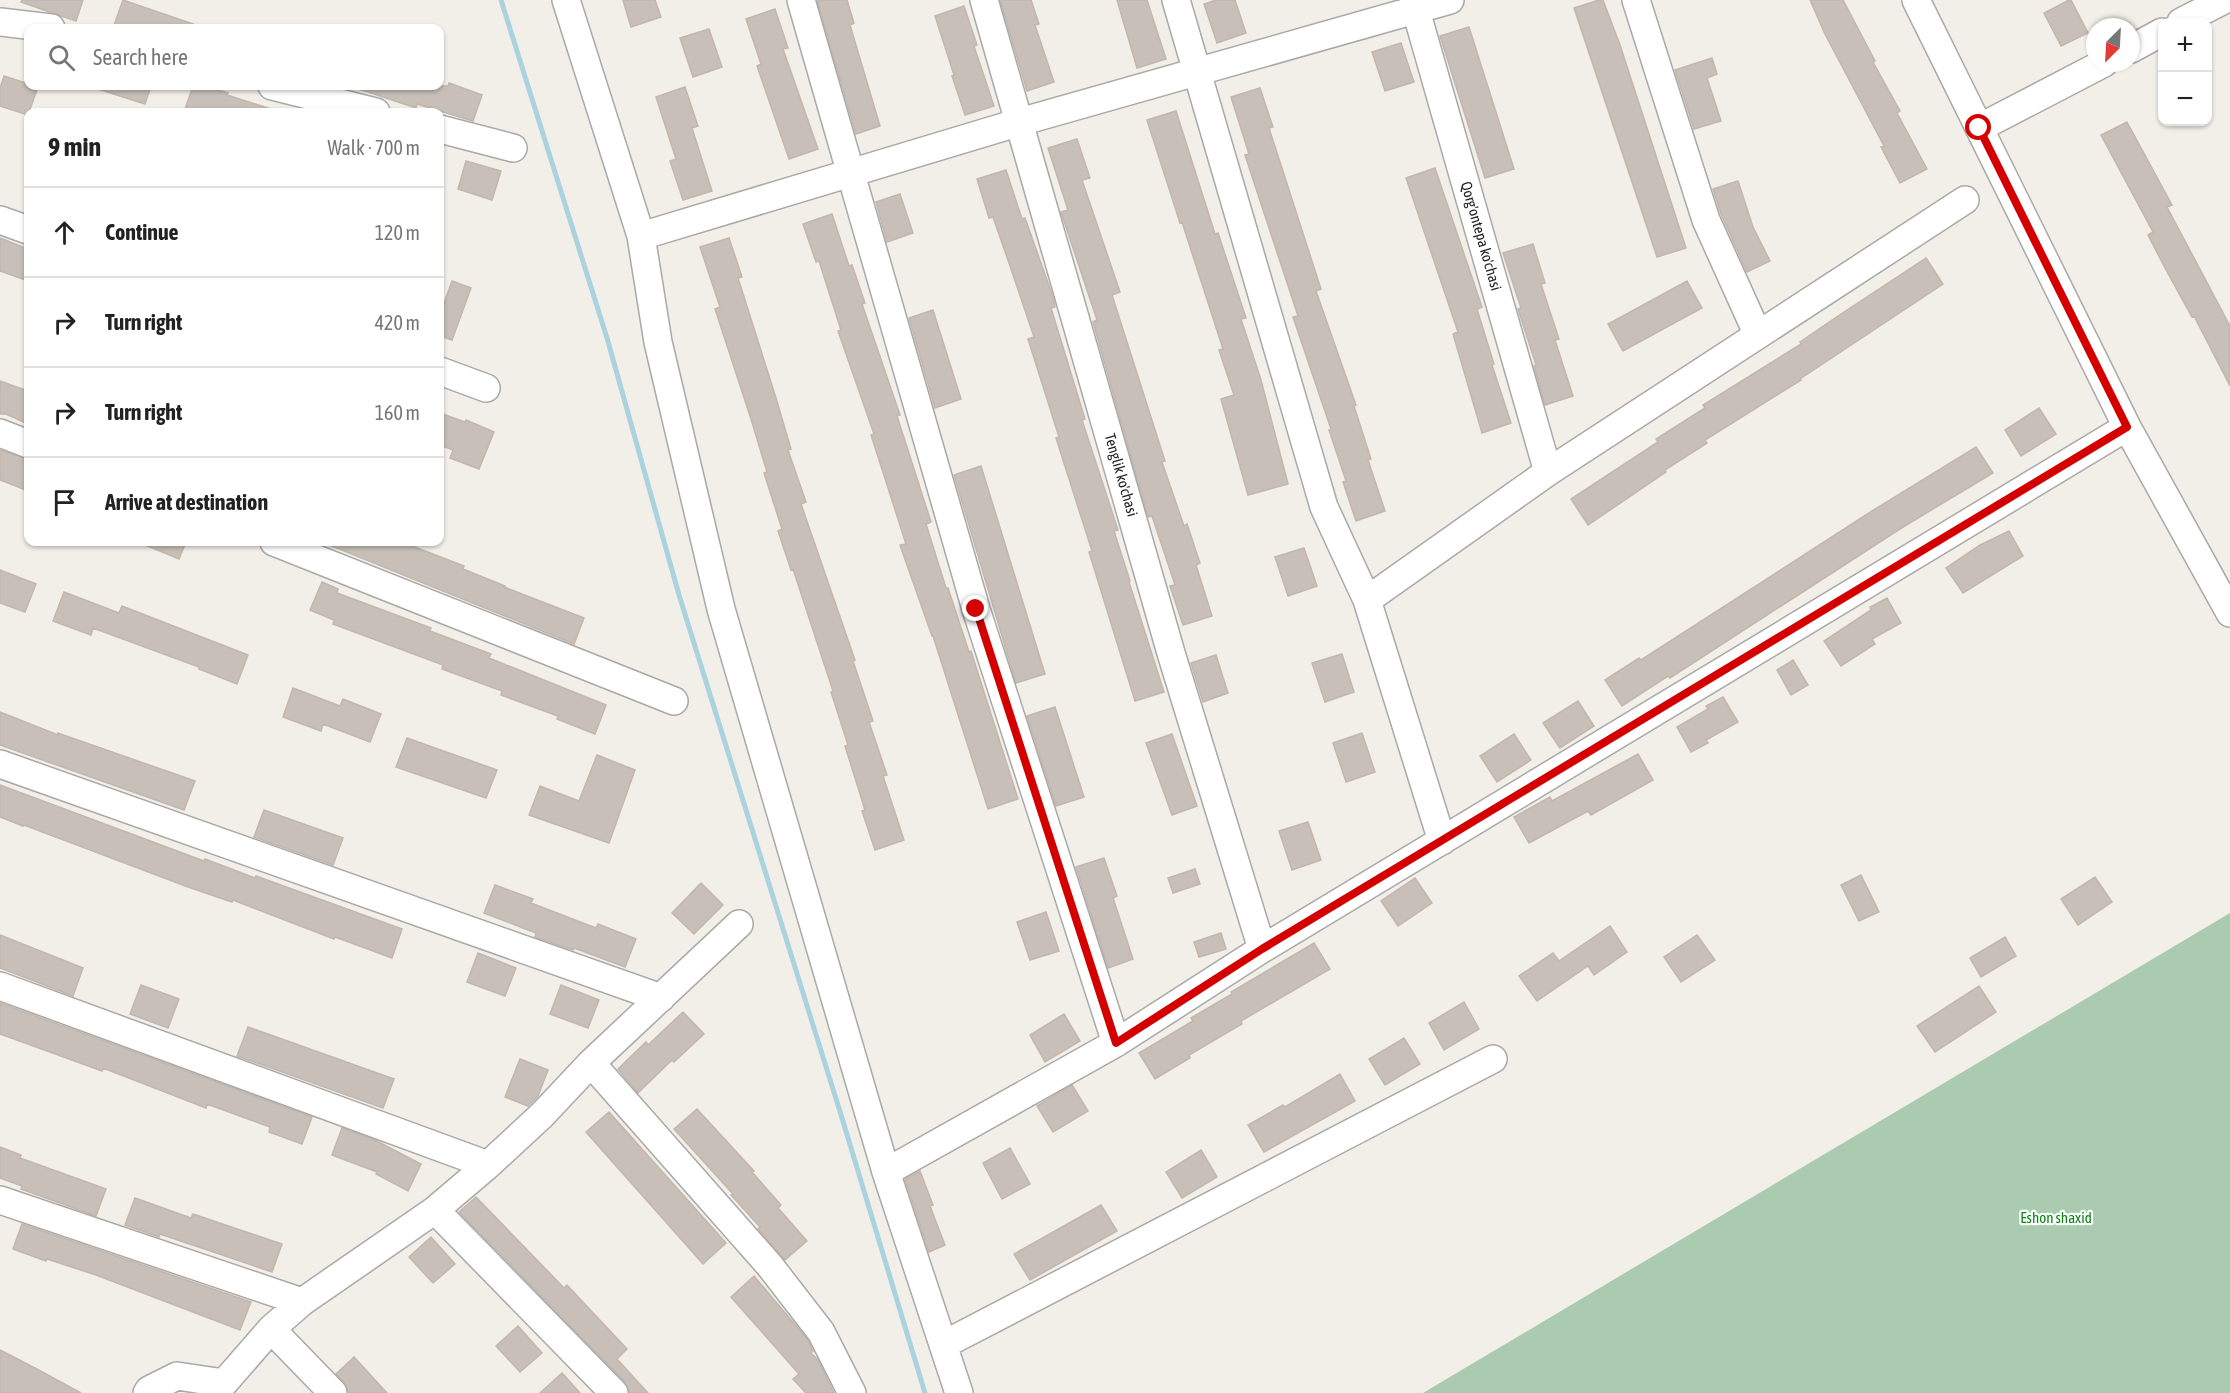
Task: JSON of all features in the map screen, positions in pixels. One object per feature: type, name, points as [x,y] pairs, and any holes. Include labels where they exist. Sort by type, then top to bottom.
[{"type":"street","points":[[566,0],[641,236],[658,342],[721,609],[886,1172],[959,1393]]},
{"type":"street","points":[[801,0],[976,609],[1116,1043]]},
{"type":"street","name":"Tenglik ko'chasi","points":[[984,0],[1171,653],[1262,949]]},
{"type":"street","points":[[1176,0],[1324,507],[1367,600],[1442,841]]},
{"type":"street","points":[[641,236],[1020,122],[1197,72],[1415,5],[1450,0]]},
{"type":"street","points":[[1636,0],[1707,220],[1758,335]]},
{"type":"street","points":[[1916,0],[2127,427],[2230,613]]},
{"type":"street","points":[[2189,18],[2224,0]]},
{"type":"street","name":"Qorg'ontepa ko'chasi","points":[[1415,5],[1548,472]]},
{"type":"street","points":[[0,22],[24,25]]},
{"type":"street","points":[[2140,44],[2158,35]]},
{"type":"street","points":[[1979,128],[2087,72]]},
{"type":"street","points":[[288,90],[360,108]]},
{"type":"street","points":[[444,130],[513,148]]},
{"type":"street","points":[[1367,600],[1548,472],[1965,200]]},
{"type":"street","points":[[0,220],[24,229]]},
{"type":"street","points":[[444,372],[486,388]]},
{"type":"street","points":[[886,1172],[1116,1043],[1262,949],[2127,427]]},
{"type":"street","points":[[0,433],[24,442]]},
{"type":"street","points":[[284,546],[674,701]]},
{"type":"street","points":[[0,764],[661,998]]},
{"type":"street","points":[[147,1393],[177,1376],[224,1383],[271,1329],[302,1302],[435,1210],[488,1165],[542,1115],[591,1063],[739,924]]},
{"type":"street","points":[[0,986],[488,1165]]},
{"type":"street","points":[[943,1344],[1493,1059]]},
{"type":"street","points":[[591,1063],[770,1266],[821,1332],[852,1393]]},
{"type":"street","points":[[0,1200],[302,1302]]},
{"type":"street","points":[[435,1210],[614,1393]]},
{"type":"street","points":[[271,1329],[333,1393]]},
{"type":"green space","name":"Eshon shaxid","points":[[2230,913],[2230,1393],[1423,1393]]},
{"type":"building","points":[[22,0],[83,0],[76,21],[21,2]]},
{"type":"building","points":[[123,0],[193,24],[114,24]]},
{"type":"building","points":[[623,0],[655,0],[661,17],[631,27]]},
{"type":"building","points":[[817,0],[847,0],[854,23],[850,25],[880,126],[856,134]]},
{"type":"building","points":[[1000,0],[1031,0],[1039,24],[1035,25],[1054,82],[1027,91]]},
{"type":"building","points":[[1117,0],[1147,0],[1166,59],[1137,68]]},
{"type":"building","points":[[1216,0],[1235,0],[1246,33],[1217,43],[1204,4]]},
{"type":"building","points":[[1603,0],[1620,45],[1686,248],[1657,257],[1574,8]]},
{"type":"building","points":[[1810,0],[1843,0],[1900,111],[1897,113],[1927,169],[1900,183],[1881,147],[1884,146],[1825,34]]},
{"type":"building","points":[[2071,0],[2086,29],[2086,34],[2061,46],[2044,13]]},
{"type":"building","points":[[964,6],[977,45],[974,46],[994,106],[965,115],[935,16]]},
{"type":"building","points":[[775,9],[788,48],[783,49],[818,149],[789,159],[757,66],[761,64],[746,19]]},
{"type":"building","points":[[1469,27],[1514,169],[1485,178],[1440,36]]},
{"type":"building","points":[[709,29],[722,67],[693,77],[680,38]]},
{"type":"building","points":[[1401,43],[1414,82],[1385,91],[1372,52]]},
{"type":"building","points":[[1712,58],[1717,74],[1707,78],[1721,121],[1694,129],[1675,70]]},
{"type":"building","points":[[4,76],[24,82],[24,90],[37,90],[30,108],[24,108],[24,114],[0,106],[0,88]]},
{"type":"building","points":[[449,83],[482,95],[473,121],[444,112],[444,108],[430,108],[417,104],[416,108],[362,90],[444,90],[444,86],[448,86]]},
{"type":"building","points":[[685,87],[698,126],[692,128],[712,191],[683,200],[670,161],[676,159],[656,97]]},
{"type":"building","points":[[1260,88],[1273,127],[1269,128],[1321,289],[1316,291],[1356,405],[1354,406],[1371,459],[1368,460],[1385,511],[1356,521],[1343,482],[1346,481],[1329,430],[1331,429],[1293,317],[1298,316],[1245,155],[1249,154],[1231,97]]},
{"type":"building","points":[[101,90],[150,90],[145,104]]},
{"type":"building","points":[[192,90],[218,90],[268,108],[185,108]]},
{"type":"building","points":[[1176,111],[1215,234],[1218,233],[1246,318],[1241,319],[1261,380],[1288,484],[1248,495],[1221,399],[1234,395],[1219,350],[1223,349],[1147,120]]},
{"type":"building","points":[[2127,122],[2172,205],[2167,207],[2230,326],[2230,386],[2148,235],[2153,232],[2101,135]]},
{"type":"building","points":[[1077,139],[1090,178],[1082,180],[1120,292],[1112,295],[1165,461],[1162,462],[1184,526],[1187,524],[1200,563],[1196,565],[1212,616],[1183,625],[1170,586],[1175,585],[1152,516],[1148,517],[1093,322],[1097,320],[1061,212],[1068,210],[1048,148]]},
{"type":"building","points":[[466,161],[501,171],[492,200],[458,189]]},
{"type":"building","points":[[1435,168],[1482,307],[1477,309],[1511,423],[1482,433],[1453,334],[1458,332],[1406,178]]},
{"type":"building","points":[[1006,170],[1022,219],[1025,218],[1053,297],[1055,307],[1051,308],[1085,419],[1082,420],[1118,530],[1114,531],[1164,692],[1135,701],[1089,552],[1092,551],[1056,438],[1059,437],[1028,339],[1034,337],[993,217],[989,218],[977,179]]},
{"type":"building","points":[[1738,181],[1753,227],[1770,261],[1747,272],[1721,214],[1713,189]]},
{"type":"building","points":[[900,194],[913,233],[887,242],[876,202]]},
{"type":"building","points":[[832,214],[849,266],[852,265],[865,303],[862,304],[900,415],[897,416],[931,522],[926,524],[946,588],[948,588],[969,652],[971,651],[1018,799],[988,809],[933,636],[900,545],[906,544],[871,435],[874,434],[838,331],[841,330],[819,261],[816,262],[803,224]]},
{"type":"building","points":[[0,238],[24,247],[24,280],[0,271]]},
{"type":"building","points":[[729,238],[742,277],[738,278],[791,449],[788,450],[806,502],[801,504],[855,660],[853,661],[873,721],[869,722],[887,775],[883,776],[904,840],[875,850],[862,811],[865,810],[845,746],[848,745],[831,692],[833,691],[793,569],[791,570],[778,531],[782,529],[764,473],[767,472],[715,309],[720,307],[700,247]]},
{"type":"building","points":[[1533,244],[1545,283],[1541,284],[1559,339],[1555,340],[1573,396],[1545,405],[1534,366],[1536,365],[1518,309],[1521,308],[1503,253]]},
{"type":"building","points":[[1926,258],[1943,284],[1801,380],[1705,440],[1707,443],[1588,525],[1571,499],[1658,442],[1656,439],[1705,408],[1703,405],[1801,344],[1800,342]]},
{"type":"building","points":[[452,281],[471,288],[452,340],[444,337],[444,304]]},
{"type":"building","points":[[1687,281],[1702,308],[1623,351],[1608,324]]},
{"type":"building","points":[[933,310],[961,399],[935,408],[909,318]]},
{"type":"building","points":[[0,381],[24,390],[24,422],[6,414],[0,414]]},
{"type":"building","points":[[2039,408],[2056,434],[2021,456],[2005,430]]},
{"type":"building","points":[[444,414],[465,422],[466,420],[494,432],[479,469],[450,458],[453,450],[444,447]]},
{"type":"building","points":[[1976,447],[1993,473],[1903,527],[1670,678],[1668,676],[1622,706],[1605,680],[1639,658],[1641,660]]},
{"type":"building","points":[[0,450],[24,458],[24,489],[0,480]]},
{"type":"building","points":[[981,466],[1045,674],[1016,683],[954,475]]},
{"type":"building","points":[[2009,531],[2023,556],[1963,593],[1946,568],[1980,545]]},
{"type":"building","points":[[148,546],[184,546],[179,559]]},
{"type":"building","points":[[332,546],[412,546],[464,566],[463,569],[504,587],[584,618],[574,644]]},
{"type":"building","points":[[1304,548],[1317,586],[1288,596],[1275,557]]},
{"type":"building","points":[[0,570],[36,584],[25,612],[0,603]]},
{"type":"building","points":[[322,582],[338,589],[337,593],[431,628],[430,631],[491,654],[489,658],[606,705],[595,734],[557,719],[558,716],[501,695],[502,691],[442,669],[443,665],[333,624],[334,620],[310,610]]},
{"type":"building","points":[[64,592],[119,613],[122,606],[248,655],[237,684],[199,669],[199,667],[93,628],[91,635],[53,621]]},
{"type":"building","points":[[1887,598],[1901,623],[1872,639],[1875,644],[1841,666],[1824,641],[1871,610],[1870,607]]},
{"type":"building","points":[[1342,654],[1354,692],[1325,702],[1312,663]]},
{"type":"building","points":[[1216,655],[1228,693],[1203,702],[1191,663]]},
{"type":"building","points":[[1793,660],[1808,685],[1791,695],[1777,670]]},
{"type":"building","points":[[293,688],[340,706],[343,699],[381,714],[370,742],[323,724],[321,731],[283,717]]},
{"type":"building","points":[[1723,697],[1738,722],[1706,740],[1708,743],[1691,752],[1677,727],[1708,709],[1706,706]]},
{"type":"building","points":[[1578,701],[1594,726],[1560,748],[1543,723]]},
{"type":"building","points":[[1055,707],[1084,797],[1056,806],[1027,716]]},
{"type":"building","points":[[0,712],[58,735],[58,733],[195,781],[184,810],[0,745]]},
{"type":"building","points":[[1362,733],[1375,772],[1346,782],[1333,743]]},
{"type":"building","points":[[1172,734],[1197,806],[1172,815],[1146,743]]},
{"type":"building","points":[[1514,734],[1531,760],[1497,782],[1480,756]]},
{"type":"building","points":[[407,738],[497,770],[486,798],[396,767]]},
{"type":"building","points":[[1638,754],[1653,780],[1591,815],[1588,811],[1529,843],[1514,817],[1550,797],[1552,801]]},
{"type":"building","points":[[597,755],[635,770],[609,843],[529,815],[540,786],[579,801]]},
{"type":"building","points":[[0,785],[204,861],[205,859],[255,878],[256,876],[402,929],[392,958],[335,937],[334,939],[233,900],[232,902],[188,887],[0,817]]},
{"type":"building","points":[[264,810],[343,838],[333,865],[254,837]]},
{"type":"building","points":[[1308,822],[1321,860],[1292,870],[1279,831]]},
{"type":"building","points":[[1104,858],[1117,896],[1113,898],[1133,959],[1108,968],[1076,867]]},
{"type":"building","points":[[1195,869],[1200,884],[1173,893],[1168,878]]},
{"type":"building","points":[[1861,875],[1879,912],[1859,921],[1841,885]]},
{"type":"building","points":[[2095,877],[2112,902],[2078,925],[2061,899]]},
{"type":"building","points":[[1415,878],[1432,903],[1398,926],[1381,901]]},
{"type":"building","points":[[701,883],[723,905],[694,934],[672,913]]},
{"type":"building","points":[[495,885],[533,899],[531,903],[596,928],[598,924],[636,939],[625,967],[574,948],[573,950],[535,937],[536,933],[484,913]]},
{"type":"building","points":[[1046,912],[1059,951],[1030,960],[1017,922]]},
{"type":"building","points":[[1610,926],[1627,952],[1594,975],[1588,966],[1537,1001],[1519,976],[1553,953],[1559,961]]},
{"type":"building","points":[[1221,933],[1226,949],[1199,957],[1194,942]]},
{"type":"building","points":[[0,935],[83,968],[73,996],[0,968]]},
{"type":"building","points":[[1697,935],[1715,960],[1681,982],[1664,957]]},
{"type":"building","points":[[2005,937],[2016,956],[1981,977],[1970,958]]},
{"type":"building","points":[[1314,943],[1330,969],[1241,1021],[1242,1024],[1189,1055],[1190,1058],[1155,1079],[1139,1053],[1193,1021],[1191,1018],[1232,994],[1231,992]]},
{"type":"building","points":[[478,953],[516,968],[505,996],[467,982]]},
{"type":"building","points":[[141,985],[179,999],[168,1028],[130,1014]]},
{"type":"building","points":[[561,985],[599,1000],[588,1028],[550,1014]]},
{"type":"building","points":[[1979,986],[1996,1012],[1935,1052],[1917,1026]]},
{"type":"building","points":[[1464,1002],[1479,1029],[1444,1050],[1429,1023]]},
{"type":"building","points":[[0,1003],[312,1117],[302,1144],[269,1132],[270,1127],[207,1104],[206,1108],[103,1068],[102,1071],[0,1034]]},
{"type":"building","points":[[683,1012],[704,1034],[674,1062],[672,1060],[638,1093],[618,1069],[646,1042],[648,1045]]},
{"type":"building","points":[[1064,1014],[1080,1041],[1045,1062],[1030,1035]]},
{"type":"building","points":[[248,1027],[394,1079],[383,1108],[237,1056]]},
{"type":"building","points":[[1404,1038],[1420,1064],[1385,1085],[1369,1059]]},
{"type":"building","points":[[520,1059],[548,1070],[538,1096],[528,1106],[505,1097]]},
{"type":"building","points":[[1340,1074],[1355,1101],[1264,1152],[1248,1125],[1283,1105],[1285,1107]]},
{"type":"building","points":[[1072,1085],[1088,1111],[1053,1132],[1037,1106]]},
{"type":"building","points":[[697,1109],[754,1171],[752,1172],[781,1205],[778,1208],[807,1241],[785,1260],[758,1229],[760,1227],[731,1195],[733,1194],[674,1129]]},
{"type":"building","points":[[609,1112],[726,1243],[703,1264],[586,1132]]},
{"type":"building","points":[[342,1128],[375,1140],[421,1164],[408,1191],[376,1174],[377,1172],[332,1155]]},
{"type":"building","points":[[0,1147],[21,1155],[20,1158],[106,1189],[96,1216],[21,1189],[22,1186],[0,1178]]},
{"type":"building","points":[[1010,1148],[1030,1184],[1002,1199],[983,1163]]},
{"type":"building","points":[[1201,1150],[1217,1177],[1182,1198],[1166,1172]]},
{"type":"building","points":[[920,1171],[945,1245],[929,1252],[905,1179]]},
{"type":"building","points":[[476,1197],[564,1288],[567,1285],[627,1349],[617,1359],[648,1393],[629,1393],[625,1382],[459,1212]]},
{"type":"building","points":[[135,1198],[191,1218],[193,1214],[282,1244],[272,1272],[160,1234],[159,1237],[125,1225]]},
{"type":"building","points":[[1101,1205],[1117,1231],[1030,1280],[1014,1254]]},
{"type":"building","points":[[22,1224],[251,1302],[240,1330],[96,1275],[13,1249]]},
{"type":"building","points":[[431,1237],[455,1264],[433,1283],[409,1257]]},
{"type":"building","points":[[754,1276],[808,1340],[813,1351],[811,1353],[818,1360],[834,1393],[806,1393],[793,1379],[799,1374],[731,1297]]},
{"type":"building","points":[[518,1326],[542,1353],[520,1372],[496,1346]]},
{"type":"building","points":[[0,1350],[33,1367],[81,1393],[0,1393]]},
{"type":"building","points":[[354,1357],[387,1393],[348,1393],[345,1383],[336,1374]]},
{"type":"building","points":[[562,1373],[580,1393],[540,1393]]},
{"type":"waterway","points":[[501,0],[607,338],[679,595],[925,1393]]},
{"type":"route","points":[[976,609],[1116,1043],[1262,949],[2127,427],[1979,128]]}]
